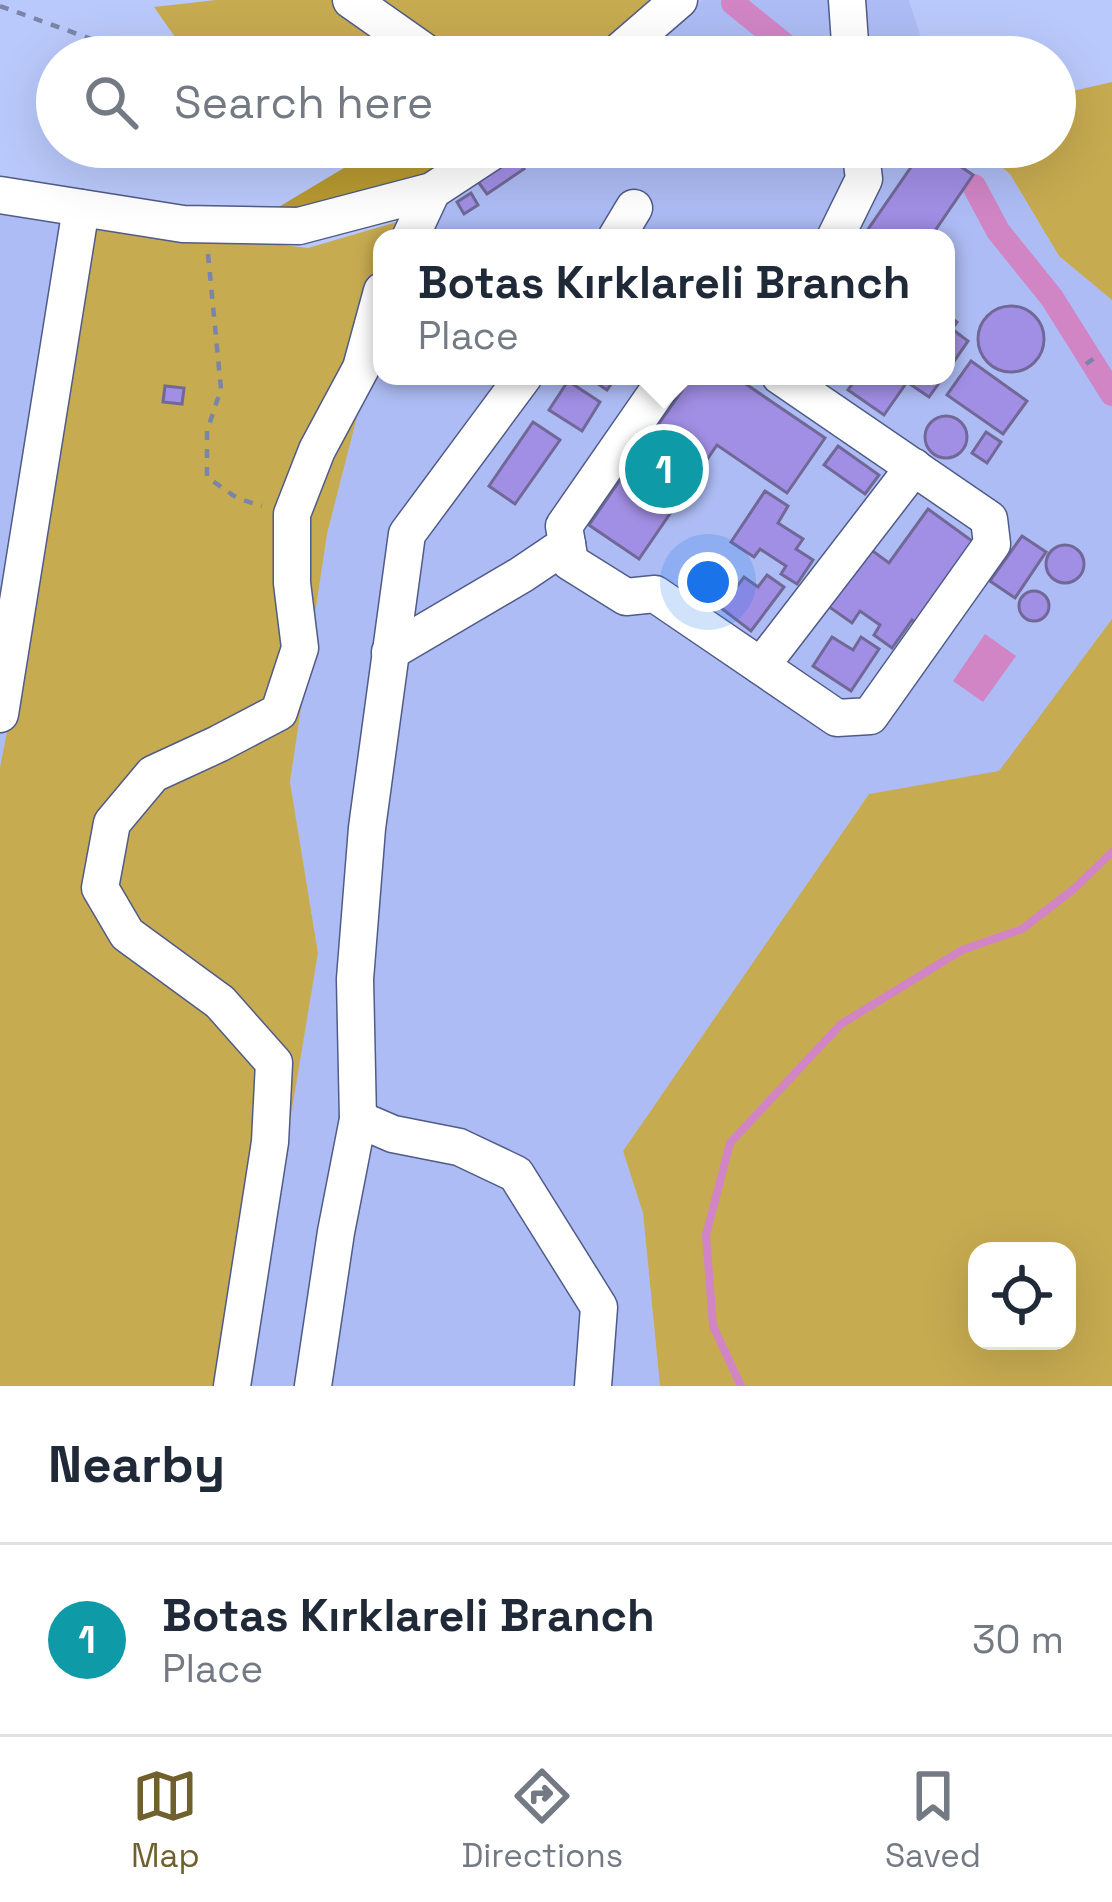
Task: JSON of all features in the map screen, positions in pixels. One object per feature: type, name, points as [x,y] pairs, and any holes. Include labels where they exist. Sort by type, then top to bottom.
[{"type":"street","points":[[351,0],[402,36]]},
{"type":"street","points":[[637,36],[679,0]]},
{"type":"street","points":[[847,0],[850,36]]},
{"type":"street","points":[[0,195],[183,224],[298,226],[432,191],[468,168]]},
{"type":"street","points":[[839,229],[864,179],[863,168]]},
{"type":"street","points":[[414,229],[432,191]]},
{"type":"street","points":[[0,714],[80,208]]},
{"type":"street","points":[[232,1386],[270,1142],[274,1063],[220,1001],[127,934],[100,888],[112,823],[153,773],[279,712],[300,648],[292,583],[292,514],[316,450],[361,368],[373,324]]},
{"type":"street","points":[[313,1386],[358,1119],[355,979],[367,828],[407,534],[517,385]]},
{"type":"street","points":[[662,385],[564,526],[571,562],[626,597],[655,594],[837,718],[871,716],[992,544],[988,519],[793,385]]},
{"type":"street","points":[[761,666],[914,466]]},
{"type":"street","points":[[390,652],[568,544]]},
{"type":"street","points":[[358,1119],[394,1134],[459,1147],[516,1174],[599,1307],[593,1386]]},
{"type":"path","points":[[0,6],[83,36]]},
{"type":"path","points":[[205,224],[221,389],[208,431],[208,478],[237,498],[292,514]]},
{"type":"path","points":[[1086,364],[1097,356]]},
{"type":"shaded area","points":[[216,0],[333,0],[386,36],[174,36],[154,7]]},
{"type":"shaded area","points":[[370,0],[658,0],[617,36],[422,36]]},
{"type":"shaded area","points":[[702,0],[909,0],[920,36],[658,36]]},
{"type":"shaded area","points":[[1112,82],[1112,300],[1059,256],[1003,168],[1076,168],[1076,90]]},
{"type":"shaded area","points":[[344,168],[449,168],[423,184],[267,214]]},
{"type":"shaded area","points":[[484,168],[1003,168],[1059,256],[1112,300],[1112,619],[999,772],[869,794],[623,1151],[643,1213],[660,1386],[246,1386],[318,953],[290,782],[327,534],[373,354],[373,385],[955,385],[955,229],[424,229],[441,197]]},
{"type":"shaded area","points":[[0,208],[90,222],[0,767]]},
{"type":"shaded area","points":[[434,211],[424,229],[373,229],[373,354],[327,534],[290,782],[318,953],[246,1386],[0,1386],[0,767],[90,222],[308,248]]},
{"type":"shaded area","points":[[1112,619],[1112,1386],[660,1386],[643,1213],[623,1151],[869,794],[999,771]]},
{"type":"shaded area","points":[[985,634],[1016,656],[983,702],[953,681]]},
{"type":"building","points":[[492,168],[524,169],[487,194],[476,179]]},
{"type":"building","points":[[910,168],[963,168],[973,175],[936,229],[868,229]]},
{"type":"building","points":[[471,193],[478,205],[464,214],[457,202]]},
{"type":"building","points":[[1011,306],[1034,316],[1044,339],[1034,362],[1011,372],[988,362],[978,339],[988,316]]},
{"type":"building","points":[[955,331],[968,341],[955,360]]},
{"type":"building","points":[[971,361],[1027,401],[1003,434],[947,395]]},
{"type":"building","points":[[565,385],[574,385],[600,402],[582,431],[549,410]]},
{"type":"building","points":[[686,385],[747,385],[825,438],[787,493],[717,445],[639,559],[589,525]]},
{"type":"building","points":[[852,385],[905,385],[884,415],[848,390]]},
{"type":"building","points":[[911,385],[938,385],[929,397]]},
{"type":"building","points":[[165,386],[184,388],[182,404],[163,402]]},
{"type":"building","points":[[946,416],[961,422],[967,437],[961,452],[946,458],[931,452],[925,437],[931,422]]},
{"type":"building","points":[[533,422],[560,440],[515,504],[489,486]]},
{"type":"building","points":[[986,432],[1001,442],[987,463],[972,453]]},
{"type":"building","points":[[838,446],[879,475],[865,494],[824,465]]},
{"type":"building","points":[[765,491],[788,506],[778,523],[803,539],[796,549],[813,560],[797,584],[781,574],[786,566],[760,549],[754,557],[731,542]]},
{"type":"building","points":[[928,509],[979,546],[921,627],[912,620],[892,648],[874,635],[880,625],[860,611],[852,623],[825,604],[866,546],[889,563]]},
{"type":"building","points":[[1022,536],[1046,552],[1015,598],[990,581]]},
{"type":"building","points":[[1065,545],[1078,551],[1084,564],[1078,577],[1065,583],[1052,577],[1046,564],[1052,551]]},
{"type":"building","points":[[767,575],[784,587],[751,631],[721,608],[744,577],[758,587]]},
{"type":"building","points":[[1034,591],[1045,595],[1049,606],[1045,617],[1034,621],[1023,617],[1019,606],[1023,595]]},
{"type":"building","points":[[832,637],[853,650],[861,637],[879,649],[851,691],[813,666]]},
{"type":"waterway","points":[[733,3],[774,36]]},
{"type":"waterway","points":[[974,186],[998,231],[1052,298],[1112,394]]},
{"type":"waterway","points":[[741,1386],[713,1326],[706,1235],[730,1143],[841,1024],[962,950],[1022,929],[1112,852]]},
{"type":"place","name":"Botas Kırklareli Branch","points":[[664,469]]}]
